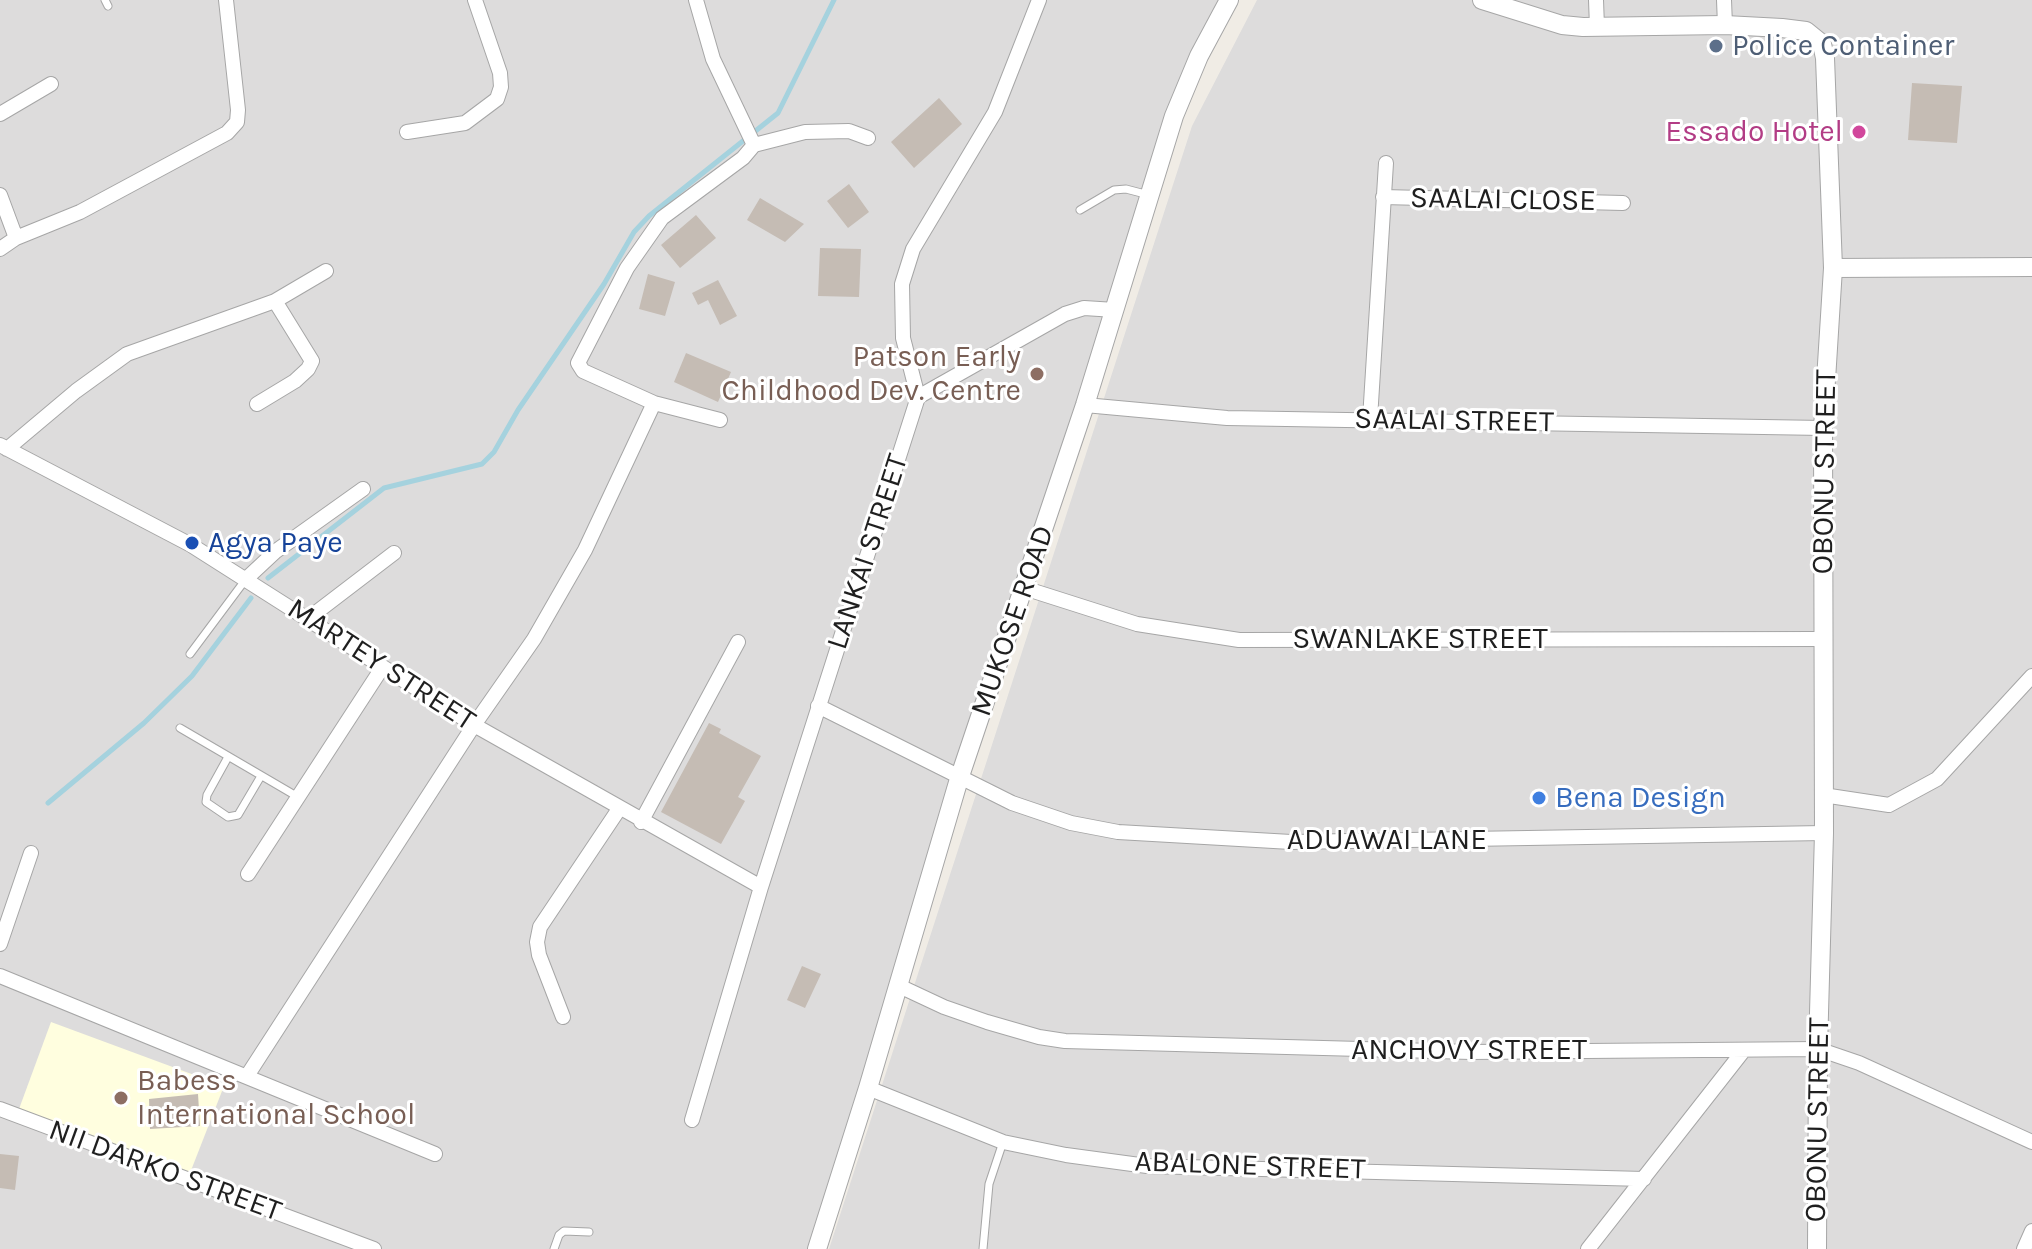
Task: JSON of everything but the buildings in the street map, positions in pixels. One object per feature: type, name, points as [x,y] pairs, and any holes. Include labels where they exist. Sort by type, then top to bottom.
[{"type":"street","points":[[0,249],[16,238],[80,212],[227,133],[237,122],[226,0]]},
{"type":"street","points":[[407,132],[465,123],[497,99],[501,87],[500,73],[475,0]]},
{"type":"street","points":[[696,0],[713,59],[754,142]]},
{"type":"street","points":[[1039,0],[995,112],[913,249],[902,284],[903,338],[918,397],[1065,314],[1084,308],[1115,310]]},
{"type":"street","name":"MUKOSE ROAD","points":[[817,1249],[959,779],[1085,405],[1186,86],[1229,0]]},
{"type":"street","name":"OBONU STREET","points":[[1482,0],[1562,25],[1725,25],[1794,29],[1806,31],[1822,44],[1833,268],[1823,428],[1824,833],[1817,1249]]},
{"type":"street","points":[[1596,0],[1597,27]]},
{"type":"street","points":[[1724,0],[1725,25]]},
{"type":"street","points":[[0,114],[51,84]]},
{"type":"street","points":[[720,420],[654,403],[583,371],[578,363],[627,268],[662,218],[743,158],[754,142],[805,132],[849,131],[868,138]]},
{"type":"street","name":"SAALAI CLOSE","points":[[1370,419],[1386,163]]},
{"type":"street","points":[[0,195],[16,238]]},
{"type":"street","name":"SAALAI CLOSE","points":[[1383,197],[1623,203]]},
{"type":"street","points":[[1833,268],[2032,267]]},
{"type":"street","points":[[4,447],[127,354],[275,301],[326,271]]},
{"type":"street","points":[[257,404],[295,381],[312,361],[275,301]]},
{"type":"street","name":"LANKAI STREET","points":[[692,1120],[761,887],[918,397]]},
{"type":"street","points":[[247,1076],[474,725],[534,639],[585,550],[654,403]]},
{"type":"street","name":"SAALAI STREET","points":[[1085,405],[1227,418],[1823,428]]},
{"type":"street","name":"MARTEY STREET","points":[[4,447],[191,545],[474,725],[761,887]]},
{"type":"street","points":[[246,579],[276,551],[363,489]]},
{"type":"street","points":[[309,618],[394,553]]},
{"type":"street","name":"SWANLAKE STREET","points":[[1024,588],[1137,624],[1239,640],[1822,639]]},
{"type":"street","points":[[641,822],[738,642]]},
{"type":"street","points":[[248,874],[382,668]]},
{"type":"street","points":[[1823,795],[1889,805],[1937,779],[2032,676]]},
{"type":"street","name":"ADUAWAI LANE","points":[[818,706],[1012,803],[1044,815],[1118,832],[1291,842],[1824,833]]},
{"type":"street","points":[[563,1017],[539,955],[537,942],[540,927],[619,809]]},
{"type":"street","points":[[0,944],[31,853]]},
{"type":"street","points":[[0,976],[435,1154]]},
{"type":"street","name":"ANCHOVY STREET","points":[[897,985],[944,1007],[987,1022],[1065,1041],[1471,1052],[1818,1049],[1859,1063],[2032,1142]]},
{"type":"street","points":[[1588,1249],[1744,1050]]},
{"type":"street","name":"ABALONE STREET","points":[[868,1088],[1003,1142],[1066,1155],[1190,1168],[1644,1179]]},
{"type":"street","name":"NII DARKO STREET","points":[[0,1109],[373,1249]]},
{"type":"street","points":[[2024,1249],[2032,1231]]},
{"type":"lane","points":[[1080,210],[1114,190],[1126,189],[1151,195]]},
{"type":"lane","points":[[190,654],[246,579]]},
{"type":"lane","points":[[180,728],[298,797]]},
{"type":"lane","points":[[228,757],[206,802],[228,817],[238,815],[261,776]]},
{"type":"lane","points":[[983,1249],[989,1184],[1003,1142]]},
{"type":"lane","points":[[554,1249],[559,1235],[564,1231],[589,1232]]},
{"type":"shaded area","points":[[0,0],[1227,0],[1179,88],[811,1249],[0,1249]]},
{"type":"shaded area","points":[[1257,0],[2032,0],[2032,1249],[829,1249],[1192,126]]},
{"type":"shaded area","name":"Babess International School","points":[[51,1022],[224,1086],[190,1173],[19,1109]]},
{"type":"waterway","points":[[268,578],[384,488],[482,464],[494,452],[518,410],[604,284],[634,232],[649,216],[778,113],[834,0]]},
{"type":"waterway","points":[[48,803],[144,723],[192,676],[251,598]]},
{"type":"place","name":"Police Container","points":[[1716,46]]},
{"type":"place","name":"Essado Hotel","points":[[1859,132]]},
{"type":"place","name":"Patson Early Childhood Dev. Centre","points":[[1037,374]]},
{"type":"place","name":"Agya Paye","points":[[192,543]]},
{"type":"place","name":"Bena Design","points":[[1539,798]]},
{"type":"place","name":"Babess International School","points":[[121,1098]]}]
